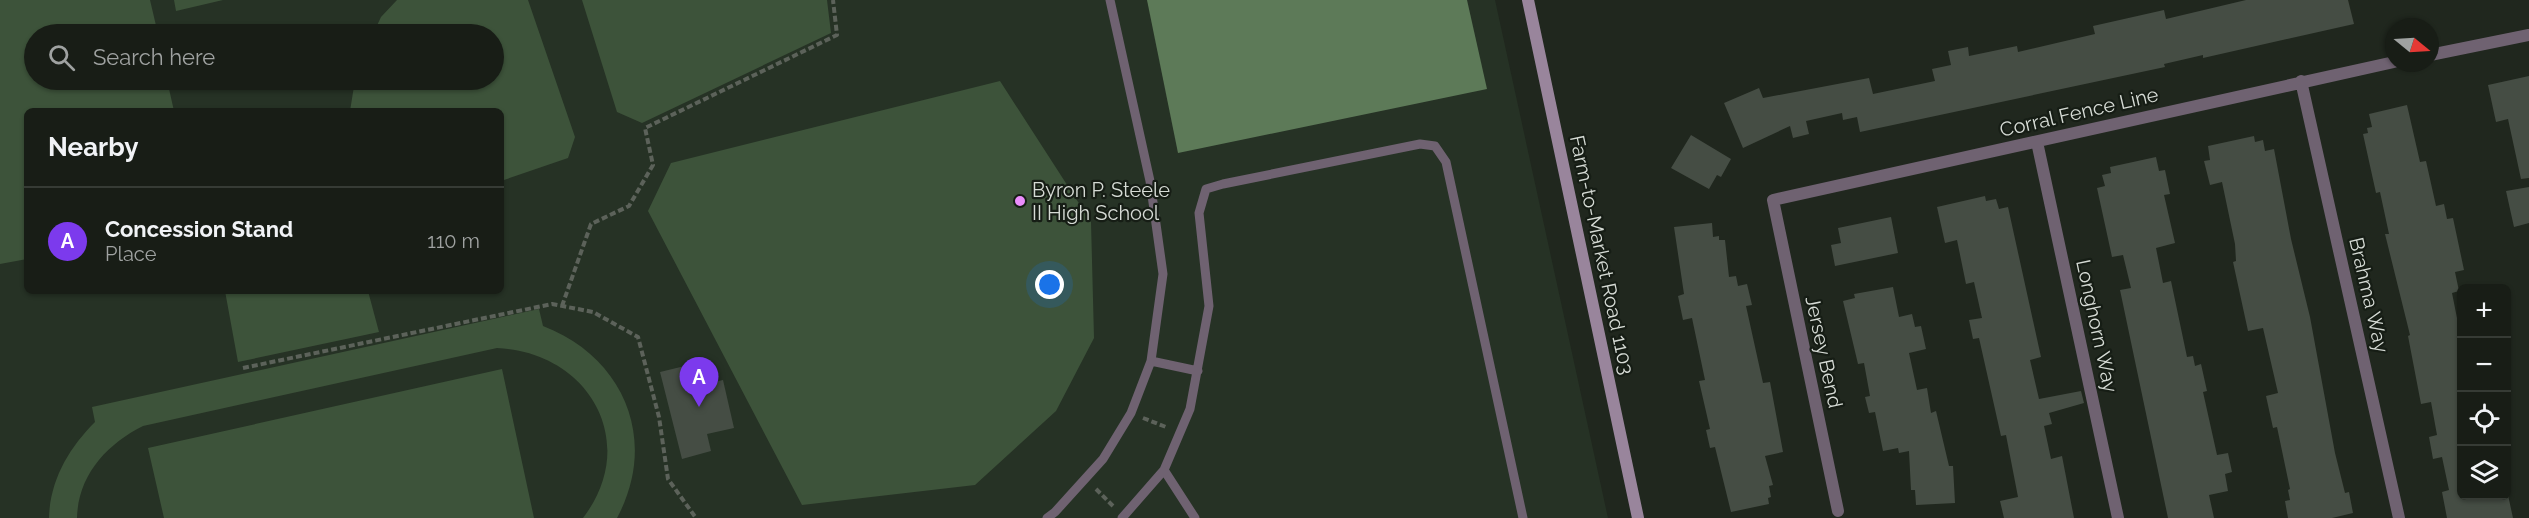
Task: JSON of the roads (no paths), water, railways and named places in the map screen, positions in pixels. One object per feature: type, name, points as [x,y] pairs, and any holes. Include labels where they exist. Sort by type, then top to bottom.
[{"type":"main road","name":"Farm-to-Market Road 1103","points":[[1528,0],[1638,518]]},
{"type":"street","points":[[2439,53],[2529,35]]},
{"type":"street","name":"Corral Fence Line","points":[[1773,200],[2385,64]]},
{"type":"street","name":"Brahma Way","points":[[2301,81],[2399,518]]},
{"type":"street","name":"Longhorn Way","points":[[2037,142],[2118,518]]},
{"type":"street","name":"Jersey Bend","points":[[1773,200],[1838,511]]},
{"type":"lane","points":[[1047,518],[1103,459],[1131,413],[1151,361],[1163,274],[1150,181],[1110,0]]},
{"type":"lane","points":[[1119,514],[1164,470],[1190,410],[1209,306],[1199,213],[1206,189],[1420,144],[1435,146],[1446,162],[1523,518]]},
{"type":"lane","points":[[1151,361],[1198,371]]},
{"type":"lane","points":[[1164,470],[1196,518]]},
{"type":"place","name":"Byron P. Steele II High School","points":[[1020,201]]},
{"type":"place","name":"Concession Stand","points":[[699,407]]}]
